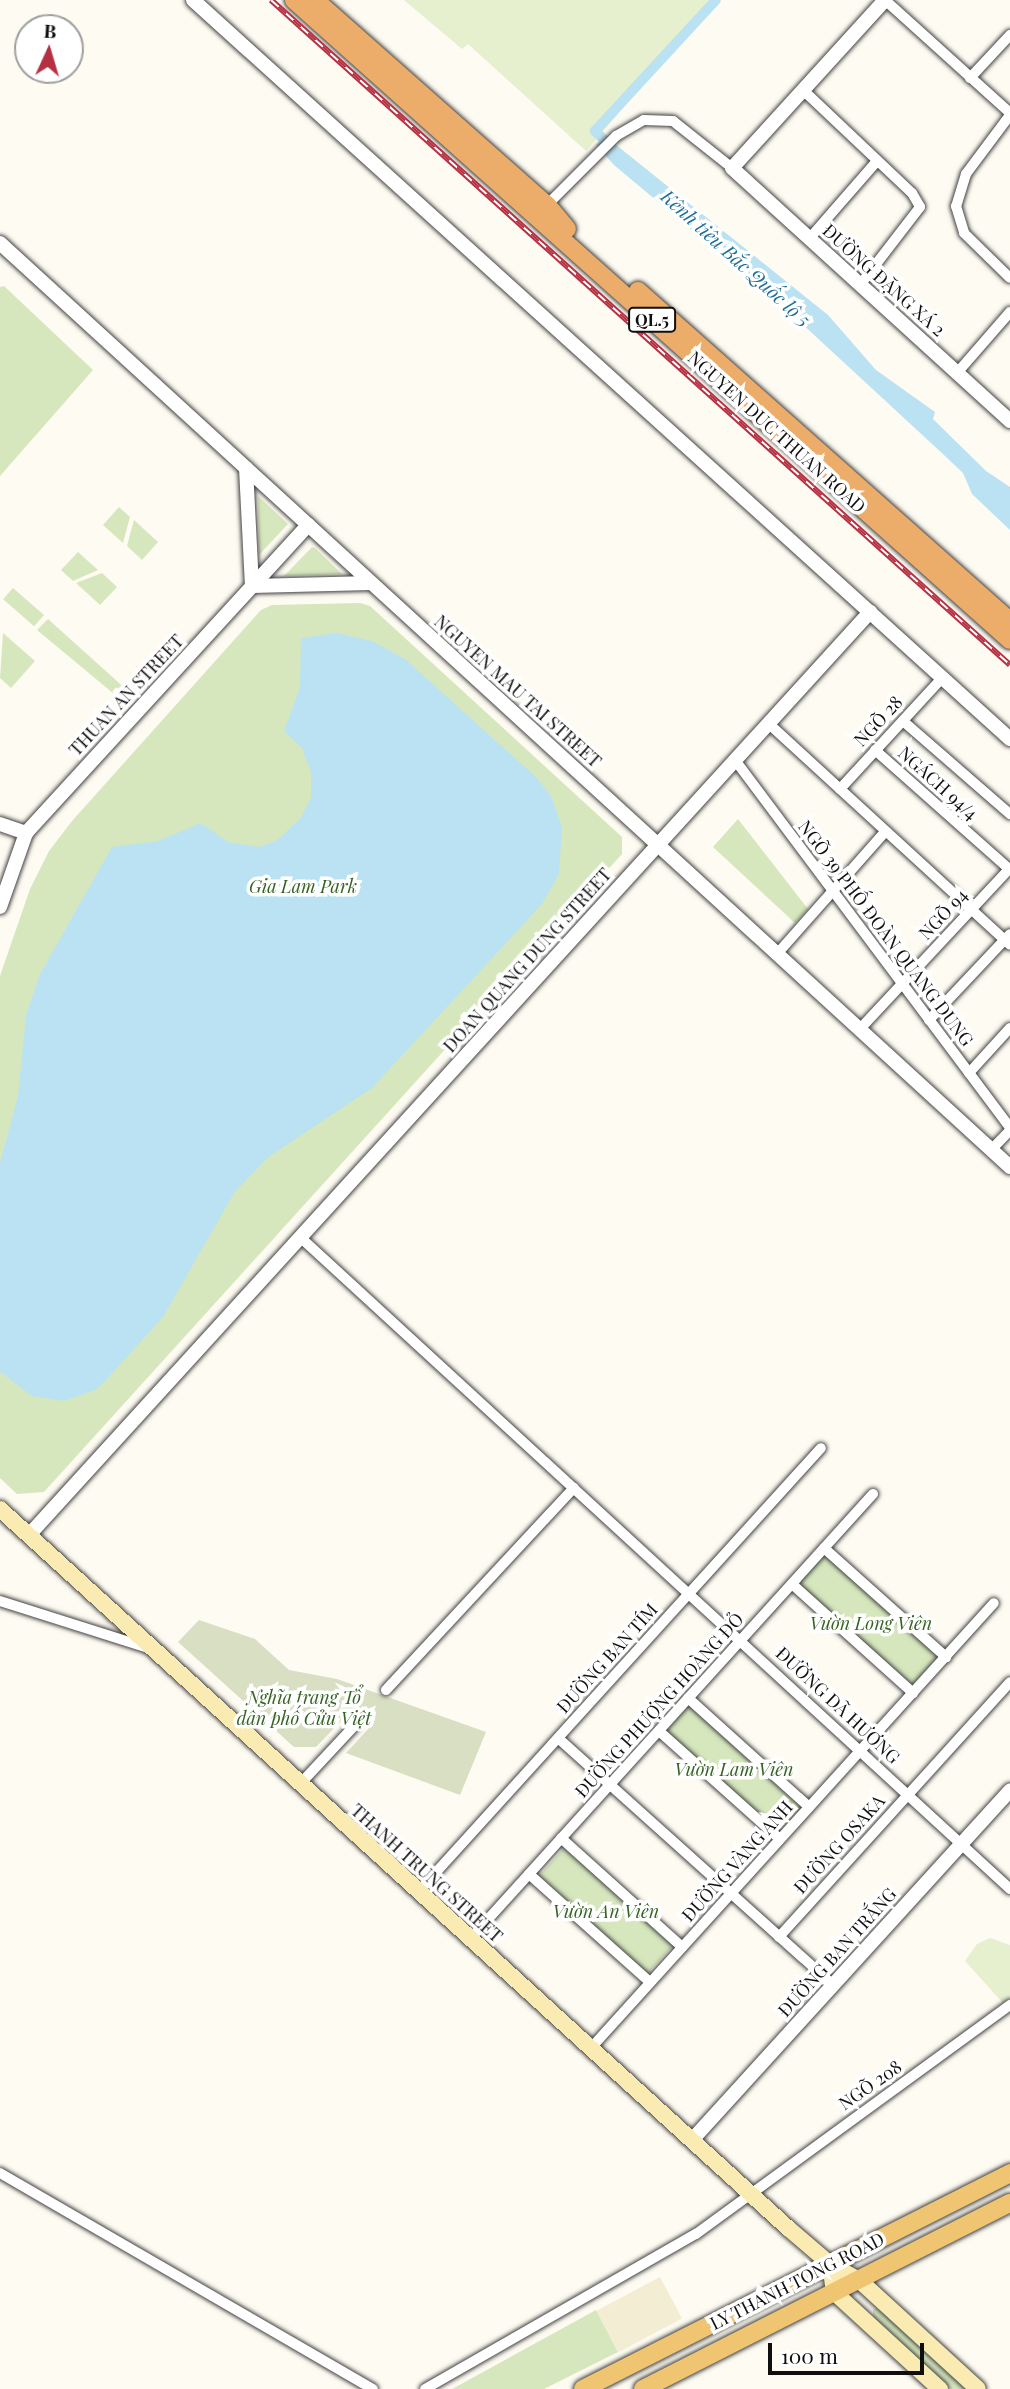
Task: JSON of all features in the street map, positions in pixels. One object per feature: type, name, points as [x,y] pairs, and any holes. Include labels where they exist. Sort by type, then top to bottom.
[{"type":"highway","name":"NGUYEN DUC THUAN ROAD","points":[[295,0],[1010,640]]},
{"type":"highway","name":"NGUYEN DUC THUAN ROAD","points":[[315,0],[547,205],[560,222],[1010,621]]},
{"type":"main road","name":"THANH TRUNG STREET","points":[[0,1509],[692,2140],[830,2264],[859,2280],[978,2389]]},
{"type":"main road","name":"LY THANH TONG ROAD","points":[[583,2389],[1010,2173]]},
{"type":"main road","name":"LY THANH TONG ROAD","points":[[643,2389],[1010,2203]]},
{"type":"main road","points":[[830,2264],[834,2292],[940,2389]]},
{"type":"street","points":[[193,0],[1010,739]]},
{"type":"street","points":[[547,205],[616,136],[644,120],[674,121],[732,168],[885,0],[1010,114],[966,174],[956,206],[964,233],[1010,278]]},
{"type":"street","points":[[970,78],[1010,35]]},
{"type":"street","points":[[803,90],[912,193],[920,210],[860,285]]},
{"type":"street","points":[[809,239],[877,161]]},
{"type":"street","name":"ĐƯỜNG ĐẶNG XÁ 2","points":[[732,168],[1010,421]]},
{"type":"street","name":"NGUYEN MAU TAI STREET","points":[[0,243],[1010,1167]]},
{"type":"street","points":[[957,373],[1010,312]]},
{"type":"street","points":[[246,468],[252,586],[371,583]]},
{"type":"street","name":"THUAN AN STREET","points":[[0,907],[26,833],[308,525]]},
{"type":"street","name":"DOAN QUANG DUNG STREET","points":[[29,1535],[870,612]]},
{"type":"street","name":"NGÕ 28","points":[[840,789],[942,678]]},
{"type":"street","points":[[903,720],[1010,814]]},
{"type":"street","points":[[768,723],[971,910],[1008,940],[929,1020]]},
{"type":"street","name":"NGÁCH 94/4","points":[[875,750],[1009,869]]},
{"type":"street","name":"NGÕ 39 PHỐ ĐOÀN QUANG DUNG","points":[[735,760],[1010,1129]]},
{"type":"street","points":[[0,824],[26,833]]},
{"type":"street","points":[[777,954],[886,831]]},
{"type":"street","name":"NGÕ 94","points":[[859,1030],[1009,869]]},
{"type":"street","points":[[969,1073],[1010,1028]]},
{"type":"street","points":[[991,1150],[1010,1129]]},
{"type":"street","name":"ĐƯỜNG DÃ HƯƠNG","points":[[300,1237],[1010,1889]]},
{"type":"street","name":"ĐƯỜNG BAN TÍM","points":[[419,1891],[821,1448]]},
{"type":"street","points":[[386,1690],[574,1488]]},
{"type":"street","name":"ĐƯỜNG PHƯỢNG HOÀNG ĐỎ","points":[[471,1938],[873,1494]]},
{"type":"street","points":[[824,1548],[946,1657]]},
{"type":"street","points":[[792,1584],[913,1693]]},
{"type":"street","points":[[0,1601],[156,1651]]},
{"type":"street","name":"ĐƯỜNG VÀNG ANH","points":[[591,2048],[994,1603]]},
{"type":"street","name":"ĐƯỜNG OSAKA","points":[[779,1937],[1010,1682]]},
{"type":"street","points":[[688,1698],[809,1807]]},
{"type":"street","points":[[301,1783],[355,1725]]},
{"type":"street","points":[[659,1731],[780,1839]]},
{"type":"street","points":[[558,1738],[833,1985]]},
{"type":"street","name":"ĐƯỜNG BAN TRẮNG","points":[[692,2140],[1010,1790]]},
{"type":"street","points":[[561,1838],[682,1947]]},
{"type":"street","points":[[529,1874],[650,1982]]},
{"type":"street","name":"NGÕ 208","points":[[425,2389],[676,2247],[1010,2005]]},
{"type":"street","points":[[0,2173],[373,2389]]},
{"type":"shaded area","points":[[660,2277],[682,2318],[618,2352],[596,2311]]},
{"type":"green space","points":[[404,0],[716,0],[586,151],[468,44],[462,49]]},
{"type":"green space","points":[[4,286],[93,370],[0,476],[0,287]]},
{"type":"green space","points":[[258,496],[288,524],[259,555]]},
{"type":"green space","points":[[119,507],[130,517],[123,543],[103,525]]},
{"type":"green space","points":[[134,520],[158,542],[142,560],[127,546]]},
{"type":"green space","points":[[312,547],[315,548],[342,574],[284,576]]},
{"type":"green space","points":[[78,552],[98,570],[73,581],[61,570]]},
{"type":"green space","points":[[102,573],[117,587],[100,605],[76,583]]},
{"type":"green space","points":[[13,588],[44,615],[34,626],[3,599]]},
{"type":"green space","name":"Gia Lam Park","points":[[360,603],[370,606],[622,837],[622,854],[44,1492],[17,1494],[0,1478],[0,976],[30,889],[49,851],[72,821],[261,610],[272,605]]},
{"type":"green space","points":[[48,619],[128,691],[120,699],[37,630]]},
{"type":"green space","points":[[3,633],[35,661],[11,688],[0,678]]},
{"type":"green space","points":[[738,819],[808,909],[795,923],[713,847]]},
{"type":"green space","name":"Vườn Long Viên","points":[[824,1548],[946,1658],[914,1693],[792,1584]]},
{"type":"green space","name":"Nghĩa trang Tổ dân phố Cửu Việt","points":[[199,1620],[255,1639],[289,1670],[337,1679],[486,1732],[460,1795],[346,1753],[369,1728],[343,1719],[316,1747],[294,1747],[178,1642]]},
{"type":"green space","name":"Vườn Lam Viên","points":[[688,1698],[809,1807],[780,1840],[659,1731]]},
{"type":"green space","name":"Vườn An Viên","points":[[564,1848],[672,1946],[648,1973],[539,1875]]},
{"type":"green space","points":[[990,1938],[1010,1945],[1010,1998],[1003,2003],[965,1961],[977,1944]]},
{"type":"green space","points":[[878,2308],[967,2389],[951,2389],[873,2317],[873,2309]]},
{"type":"green space","points":[[596,2310],[618,2352],[544,2389],[452,2389]]},
{"type":"water","points":[[605,136],[828,315],[876,370],[935,412],[933,419],[986,471],[1010,487],[1010,530],[972,494],[963,473],[786,309],[614,165],[596,145]]},
{"type":"water","name":"Gia Lam Park","points":[[336,633],[372,641],[405,659],[537,778],[551,796],[562,827],[559,874],[542,904],[372,1088],[267,1158],[234,1193],[163,1317],[105,1381],[95,1390],[64,1401],[32,1396],[0,1372],[0,1163],[18,1096],[26,1015],[40,974],[112,847],[158,841],[201,823],[228,842],[259,847],[276,841],[300,819],[311,798],[311,772],[302,748],[284,731],[300,687],[301,638]]},
{"type":"waterway","name":"Kênh tiêu Bắc Quốc lộ 5","points":[[611,146],[595,131],[716,0]]},
{"type":"railway","points":[[271,0],[1010,665]]}]
